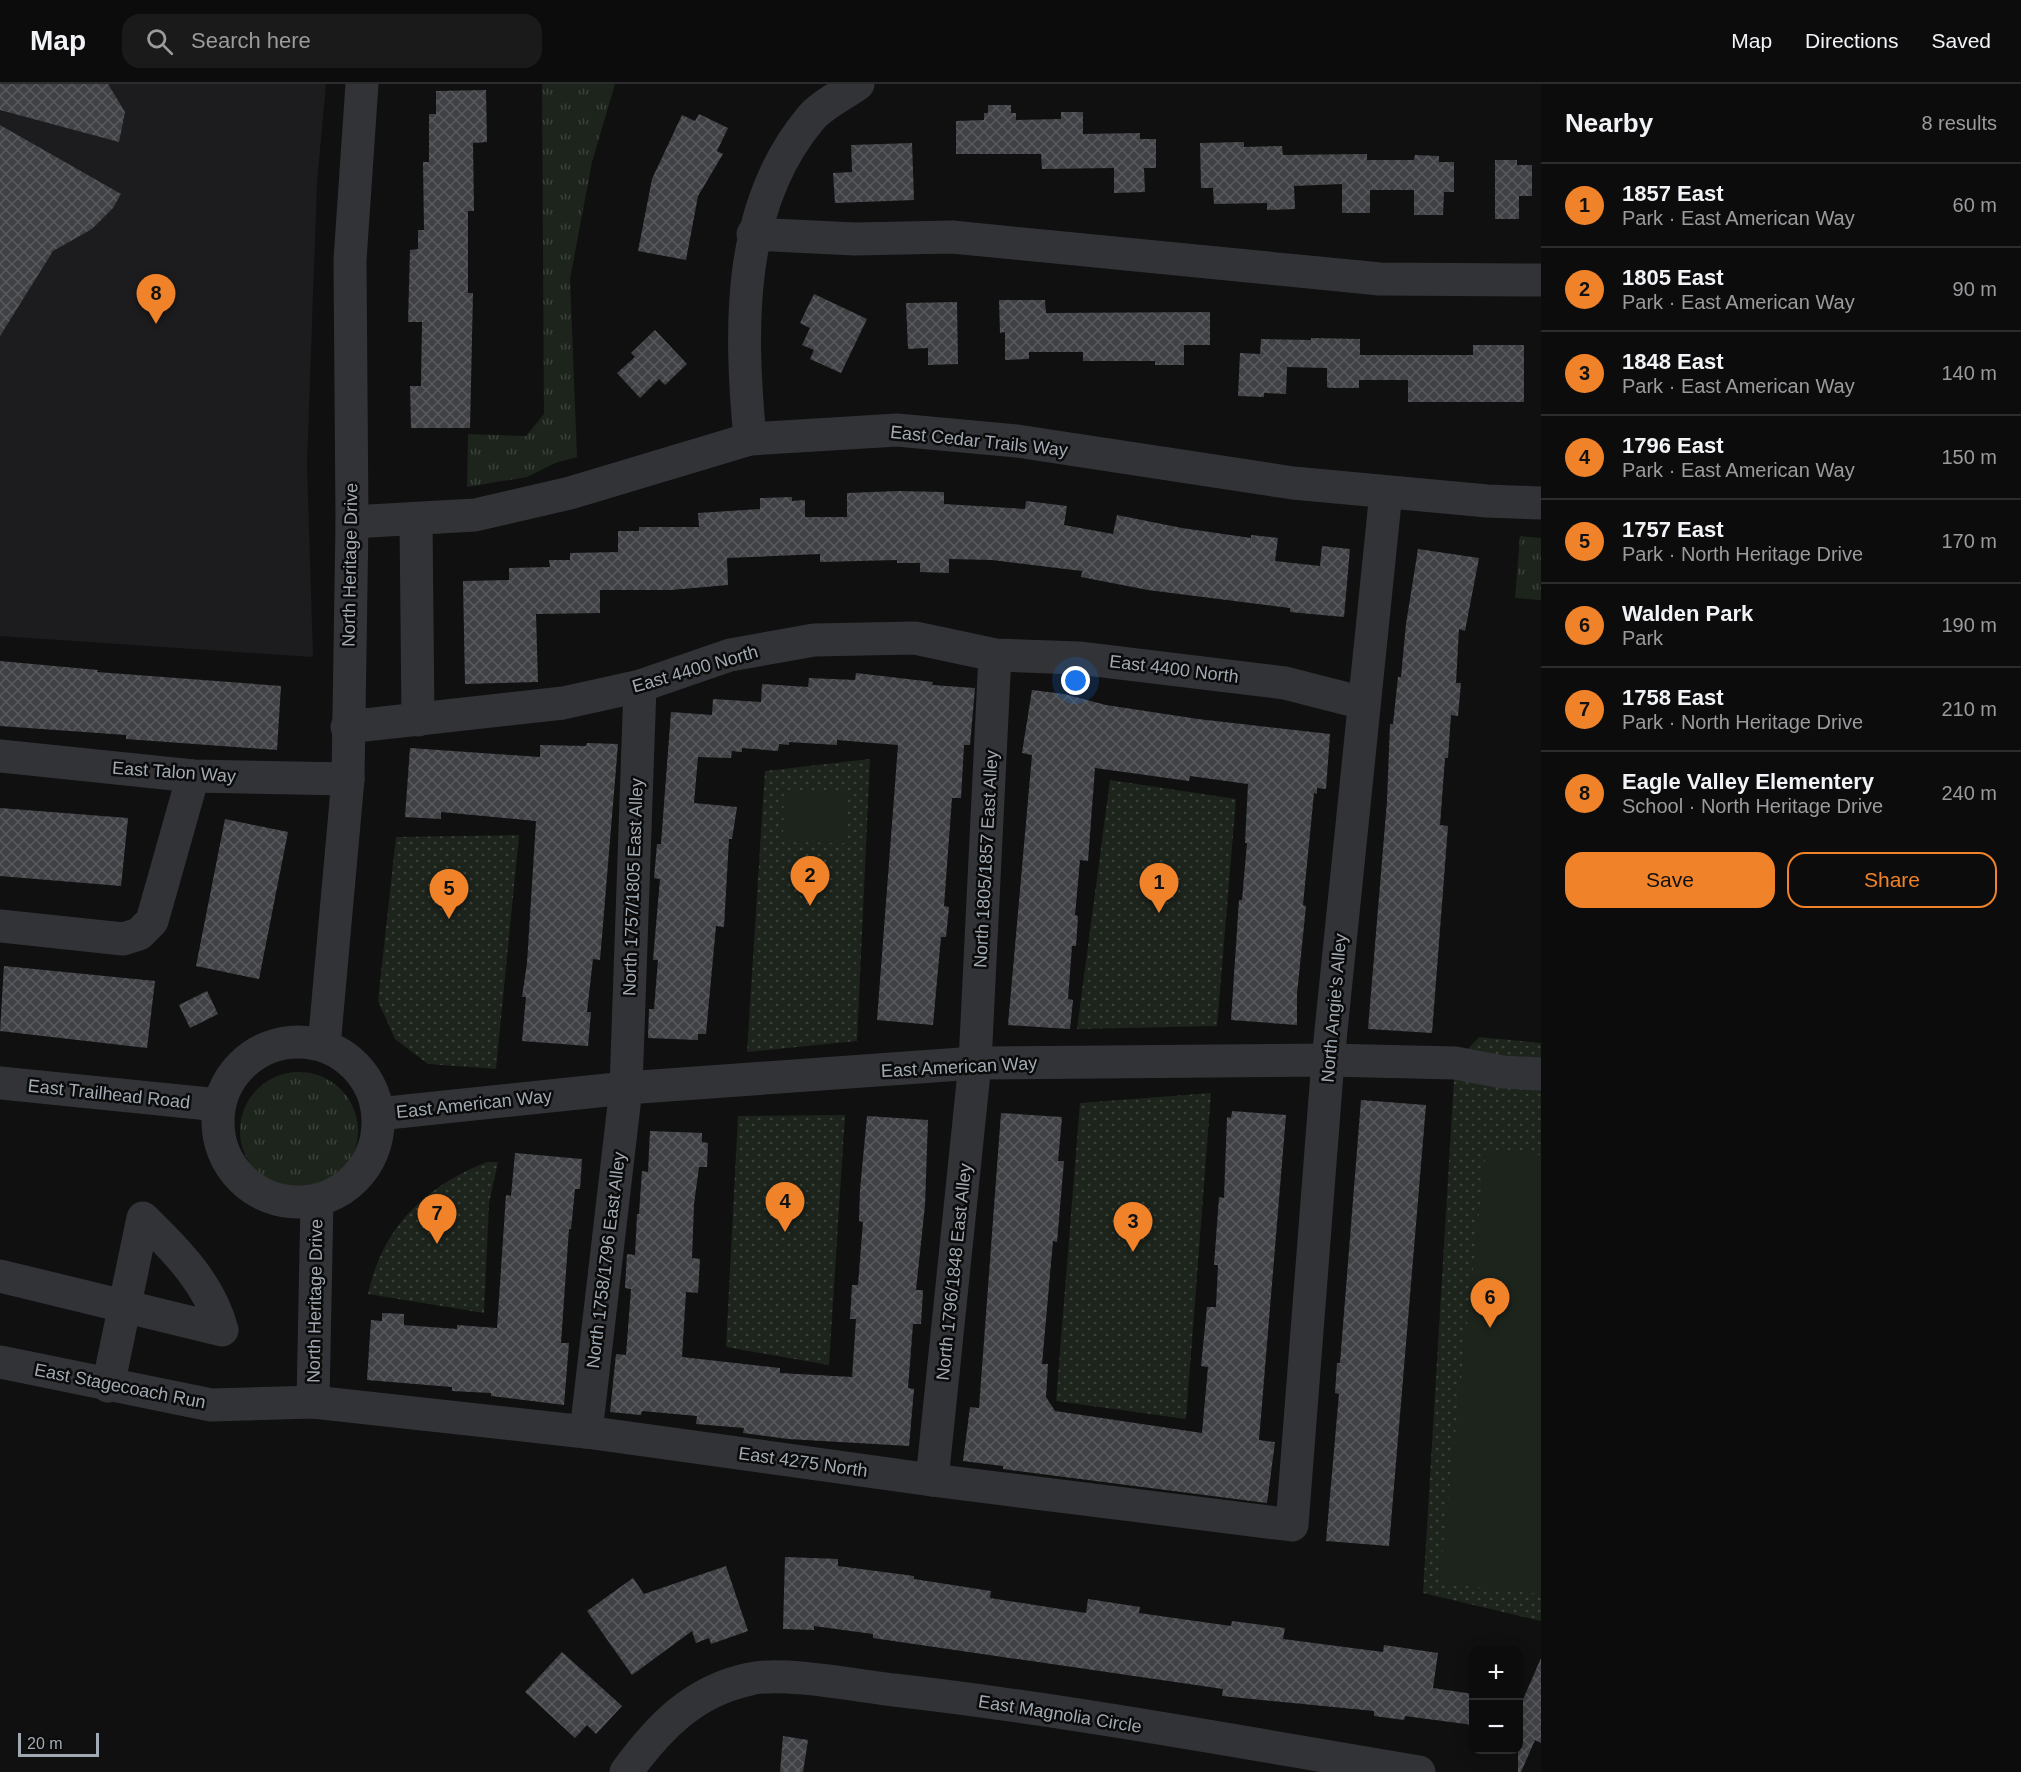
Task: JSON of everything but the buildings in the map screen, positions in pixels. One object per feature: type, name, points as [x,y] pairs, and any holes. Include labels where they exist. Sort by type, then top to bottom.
[{"type":"street","name":"North Heritage Drive","points":[[324,1046],[348,779],[347,727],[352,522],[350,260],[362,84]]},
{"type":"street","points":[[750,439],[742,338],[753,234],[774,174],[811,118],[858,84]]},
{"type":"street","points":[[753,234],[855,239],[952,237],[1380,279],[1541,280]]},
{"type":"street","name":"East Cedar Trails Way","points":[[352,522],[475,515],[570,493],[750,439],[897,430],[1017,441],[1293,483],[1541,503]]},
{"type":"street","name":"North Angie's Alley","points":[[1292,1525],[1328,1060],[1362,703],[1386,492]]},
{"type":"street","points":[[416,519],[418,720]]},
{"type":"street","name":"East 4400 North","points":[[347,727],[563,704],[640,686],[730,655],[814,640],[915,638],[995,655],[1079,658],[1285,683],[1362,703]]},
{"type":"street","name":"North 1805/1857 East Alley","points":[[975,1063],[995,655]]},
{"type":"street","name":"North 1757/1805 East Alley","points":[[626,1088],[640,686]]},
{"type":"street","name":"East Talon Way","points":[[0,756],[193,776],[348,779]]},
{"type":"street","points":[[0,926],[123,939],[139,934],[152,921],[193,776]]},
{"type":"street","points":[[303,1042],[324,1046],[345,1057],[363,1075],[373,1092],[378,1114],[377,1137],[370,1156],[360,1172],[336,1192],[317,1200],[297,1202],[278,1200],[255,1190],[236,1174],[224,1156],[218,1133],[219,1105],[228,1081],[241,1065],[269,1047],[303,1042]]},
{"type":"street","name":"East American Way","points":[[378,1114],[626,1088],[975,1063],[1328,1060],[1455,1063],[1503,1072],[1541,1074]]},
{"type":"street","name":"North 1796/1848 East Alley","points":[[932,1480],[975,1063]]},
{"type":"street","name":"East Trailhead Road","points":[[0,1083],[219,1105]]},
{"type":"street","name":"North 1758/1796 East Alley","points":[[586,1432],[626,1088]]},
{"type":"street","name":"North Heritage Drive","points":[[313,1402],[317,1200]]},
{"type":"street","points":[[0,1276],[124,1306],[108,1386]]},
{"type":"street","name":"East Stagecoach Run","points":[[0,1362],[108,1386],[211,1405],[313,1402]]},
{"type":"street","name":"East 4275 North","points":[[313,1402],[586,1432],[932,1480],[1292,1525]]},
{"type":"street","name":"East Magnolia Circle","points":[[626,1772],[671,1717],[702,1698],[729,1685],[752,1678],[809,1680],[960,1698],[1419,1772]]},
{"type":"shaded area","points":[[0,84],[326,84],[317,183],[307,464],[313,657],[0,636]]},
{"type":"green space","points":[[542,84],[615,84],[592,162],[570,279],[577,457],[555,463],[527,477],[467,487],[468,434],[526,436],[544,414]]},
{"type":"green space","points":[[1520,536],[1541,538],[1541,600],[1515,598]]},
{"type":"green space","points":[[870,759],[857,1041],[747,1052],[765,771]]},
{"type":"green space","points":[[1110,780],[1236,799],[1217,1026],[1077,1029]]},
{"type":"green space","points":[[784,790],[848,791],[847,843],[783,842]]},
{"type":"green space","points":[[519,835],[496,1069],[428,1064],[395,1039],[378,1001],[396,837]]},
{"type":"green space","points":[[1479,1037],[1541,1043],[1541,1621],[1423,1593],[1455,1063]]},
{"type":"green space","points":[[299,1072],[332,1082],[348,1098],[358,1131],[348,1164],[332,1180],[299,1190],[266,1180],[250,1164],[240,1131],[250,1098],[266,1082]]},
{"type":"green space","points":[[1211,1093],[1186,1419],[1056,1401],[1080,1103]]},
{"type":"green space","points":[[845,1115],[829,1365],[726,1347],[738,1116]]},
{"type":"green space","points":[[1486,1149],[1541,1155],[1541,1594],[1439,1583]]},
{"type":"green space","points":[[487,1162],[498,1162],[489,1203],[484,1313],[368,1294],[384,1249],[395,1230],[410,1212],[444,1183]]},
{"type":"place","name":"Eagle Valley Elementery","points":[[156,324]]},
{"type":"place","name":"1805 East","points":[[810,906]]},
{"type":"place","name":"1857 East","points":[[1159,913]]},
{"type":"place","name":"1757 East","points":[[449,919]]},
{"type":"place","name":"1796 East","points":[[785,1232]]},
{"type":"place","name":"1758 East","points":[[437,1244]]},
{"type":"place","name":"1848 East","points":[[1133,1252]]},
{"type":"place","name":"Walden Park","points":[[1490,1328]]}]
